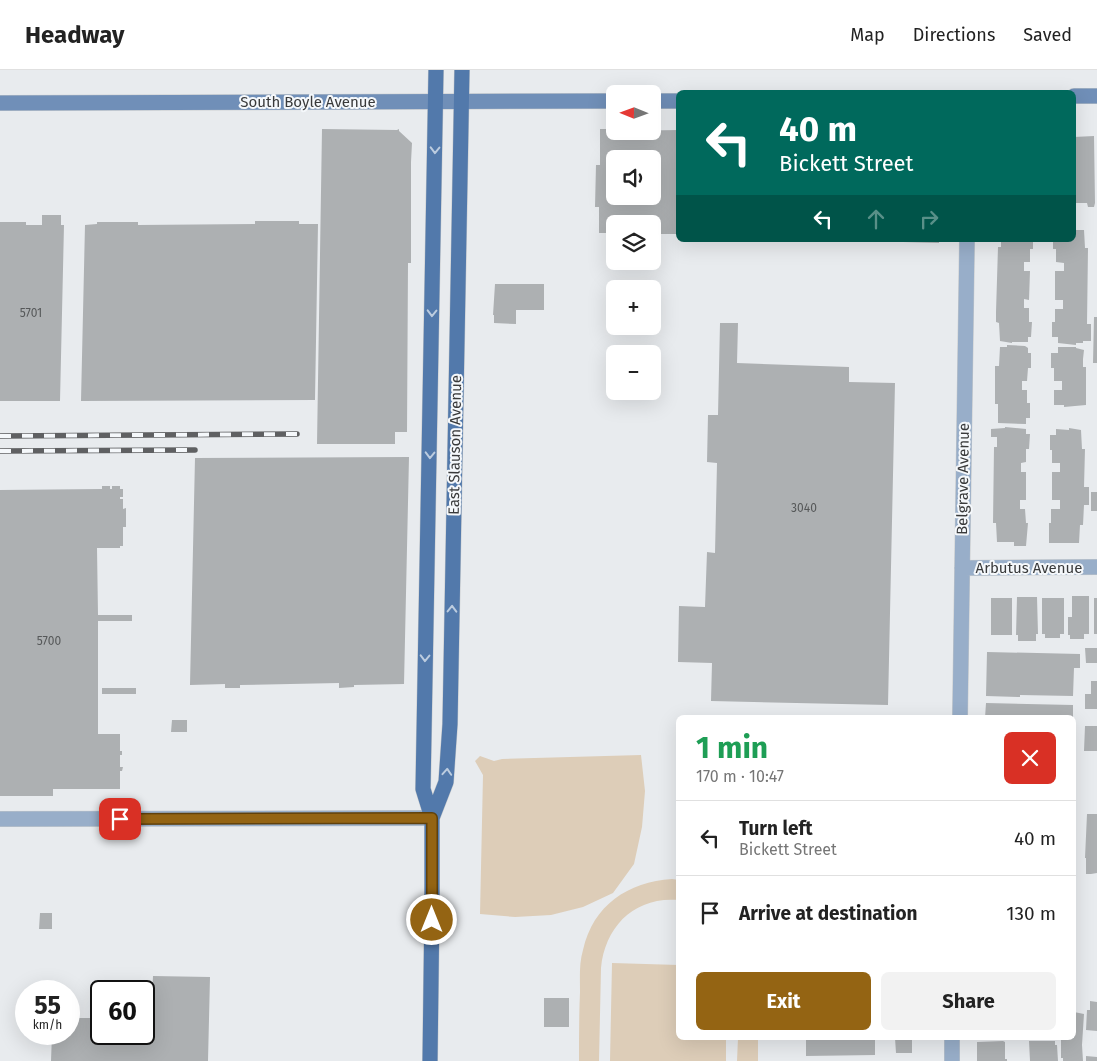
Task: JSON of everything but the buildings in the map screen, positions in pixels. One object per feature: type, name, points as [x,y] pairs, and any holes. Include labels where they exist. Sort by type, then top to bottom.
[{"type":"main road","name":"East Slauson Avenue","points":[[430,1061],[432,818],[423,789],[436,70]]},
{"type":"main road","name":"East Slauson Avenue","points":[[432,818],[446,782],[450,724],[462,70]]},
{"type":"main road","points":[[1076,96],[1097,96]]},
{"type":"main road","name":"South Boyle Avenue","points":[[0,103],[606,101]]},
{"type":"main road","points":[[661,101],[676,101]]},
{"type":"street","name":"Belgrave Avenue","points":[[960,715],[967,242]]},
{"type":"street","name":"Arbutus Avenue","points":[[962,568],[1097,567]]},
{"type":"street","points":[[0,819],[432,818]]},
{"type":"street","points":[[952,1040],[952,1061]]},
{"type":"shaded area","points":[[641,755],[645,791],[642,827],[634,864],[613,893],[583,907],[551,915],[515,917],[480,914],[483,775],[475,761],[480,756],[494,761],[502,759]]},
{"type":"shaded area","points":[[676,880],[676,900],[649,903],[625,917],[616,927],[609,939],[601,968],[599,1061],[579,1061],[581,960],[588,934],[595,920],[615,899],[627,891],[656,881]]},
{"type":"shaded area","points":[[612,963],[676,965],[676,1040],[726,1040],[726,1061],[610,1061]]},
{"type":"shaded area","points":[[738,1040],[758,1040],[758,1061],[737,1061]]},
{"type":"railway","points":[[0,436],[297,434]]},
{"type":"railway","points":[[0,451],[195,450]]},
{"type":"route","points":[[120,819],[432,818],[432,920]]}]
